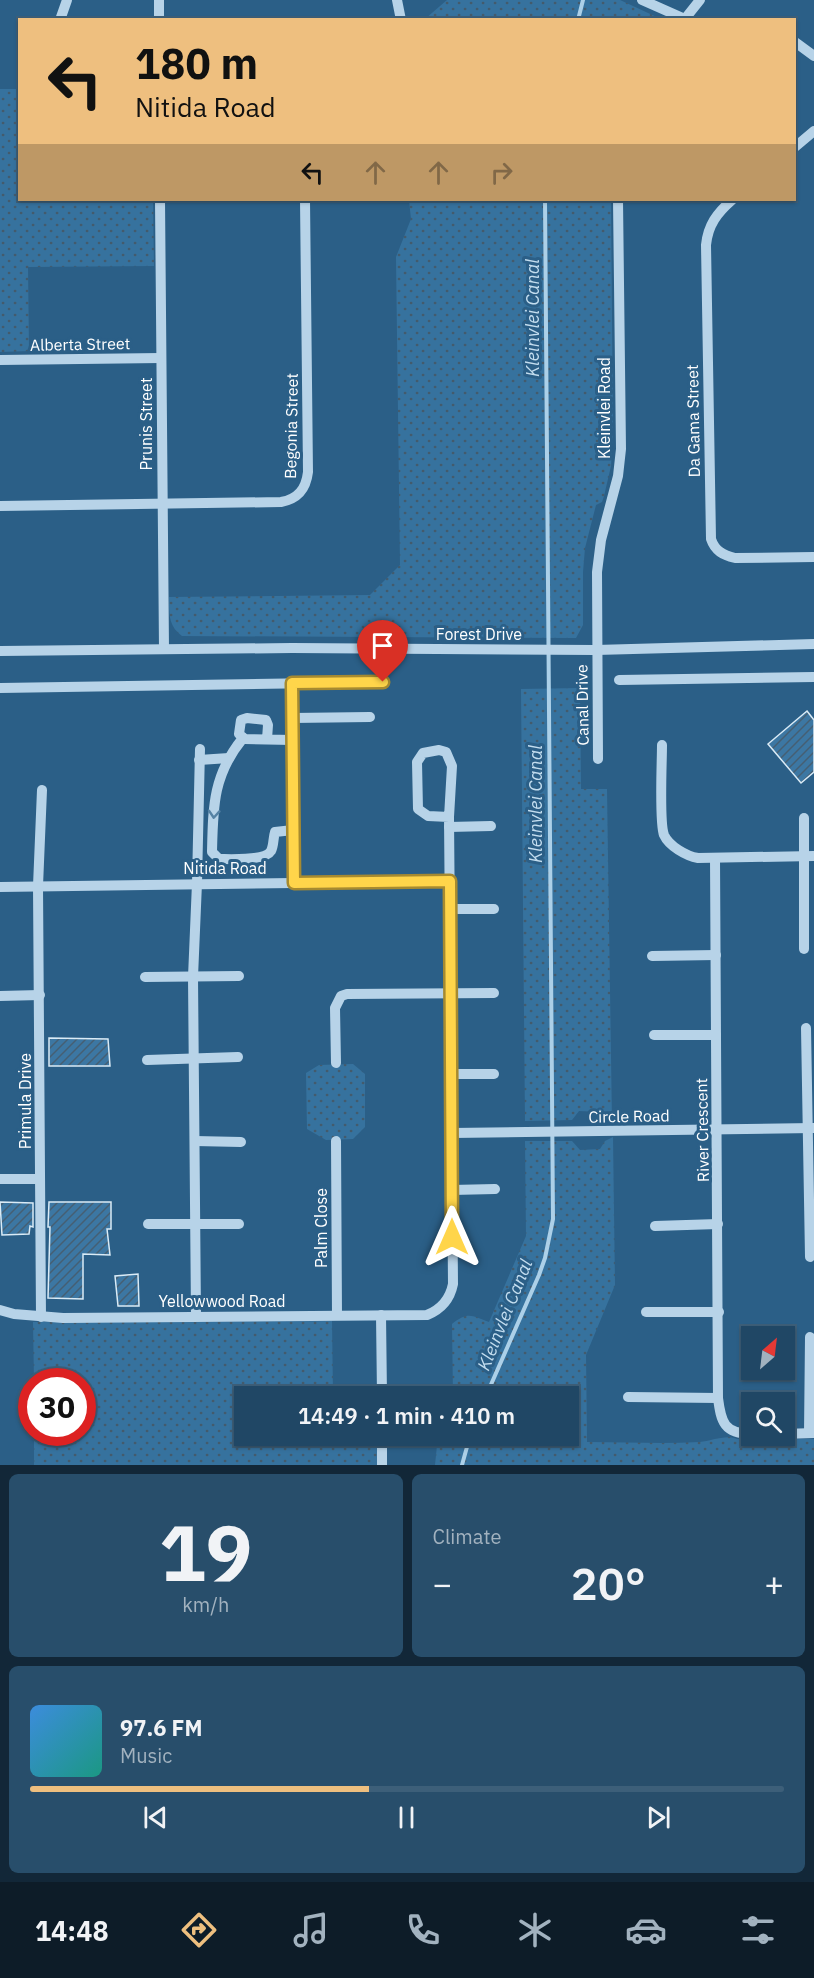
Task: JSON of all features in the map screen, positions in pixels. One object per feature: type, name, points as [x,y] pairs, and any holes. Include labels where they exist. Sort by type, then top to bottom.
[{"type":"street","points":[[61,18],[67,0]]},
{"type":"street","points":[[159,0],[159,18]]},
{"type":"street","points":[[397,0],[401,18]]},
{"type":"street","points":[[642,0],[682,18]]},
{"type":"street","points":[[685,18],[700,0]]},
{"type":"street","points":[[796,43],[814,56]]},
{"type":"street","points":[[796,146],[814,131]]},
{"type":"street","name":"Prunis Street","points":[[160,201],[164,649]]},
{"type":"street","name":"Begonia Street","points":[[0,506],[281,502],[296,496],[305,486],[308,472],[305,201]]},
{"type":"street","name":"Kleinvlei Road","points":[[596,650],[598,555],[618,476],[621,449],[618,201]]},
{"type":"street","name":"Da Gama Street","points":[[731,201],[713,220],[706,245],[711,539],[716,550],[735,558],[814,557]]},
{"type":"street","name":"Alberta Street","points":[[0,360],[161,358]]},
{"type":"street","name":"Forest Drive","points":[[0,651],[596,650],[814,644]]},
{"type":"street","name":"Canal Drive","points":[[596,650],[598,759]]},
{"type":"street","points":[[619,680],[814,677]]},
{"type":"street","points":[[0,688],[383,682]]},
{"type":"street","points":[[292,683],[294,883]]},
{"type":"street","points":[[292,718],[370,717]]},
{"type":"street","points":[[267,740],[266,720],[242,718],[239,723],[239,734],[243,738],[267,740],[292,740]]},
{"type":"street","points":[[243,738],[229,758],[216,788],[212,852],[219,859],[260,857],[272,850],[275,832],[293,830]]},
{"type":"street","points":[[662,745],[663,830],[670,843],[686,854],[698,858],[809,857]]},
{"type":"street","points":[[491,826],[449,822],[428,816],[418,809],[417,762],[423,753],[443,751],[450,758],[452,766],[449,822],[452,1190],[495,1188]]},
{"type":"street","points":[[196,1317],[193,977],[200,754],[229,758]]},
{"type":"street","name":"Primula Drive","points":[[41,1317],[39,886],[42,790]]},
{"type":"street","points":[[804,818],[809,857],[804,949]]},
{"type":"street","name":"River Crescent","points":[[715,858],[718,1398],[720,1414],[726,1426],[741,1434]]},
{"type":"street","name":"Nitida Road","points":[[0,887],[450,881]]},
{"type":"street","points":[[450,909],[494,909]]},
{"type":"street","points":[[652,956],[716,955]]},
{"type":"street","points":[[145,977],[239,976]]},
{"type":"street","points":[[336,1063],[335,1008],[341,996],[347,993],[494,993]]},
{"type":"street","points":[[0,996],[40,995]]},
{"type":"street","points":[[806,1028],[810,1128],[810,1257]]},
{"type":"street","points":[[654,1035],[716,1035]]},
{"type":"street","points":[[147,1060],[238,1057]]},
{"type":"street","points":[[451,1074],[494,1074]]},
{"type":"street","name":"Circle Road","points":[[452,1133],[810,1128]]},
{"type":"street","points":[[195,1141],[241,1142]]},
{"type":"street","name":"Palm Close","points":[[336,1141],[337,1315]]},
{"type":"street","points":[[0,1179],[40,1179]]},
{"type":"street","name":"Yellowwood Road","points":[[0,1310],[41,1317],[427,1315],[442,1306],[453,1284],[452,1190]]},
{"type":"street","points":[[148,1224],[239,1224]]},
{"type":"street","points":[[655,1226],[718,1224]]},
{"type":"street","points":[[646,1312],[719,1312]]},
{"type":"street","points":[[381,1315],[382,1386]]},
{"type":"street","points":[[795,1434],[812,1433],[810,1337]]},
{"type":"street","points":[[628,1397],[718,1398]]},
{"type":"street","points":[[382,1446],[382,1465]]},
{"type":"shaded area","points":[[447,0],[620,0],[659,18],[426,18]]},
{"type":"shaded area","points":[[0,89],[18,89],[18,201],[153,201],[154,266],[28,267],[29,351],[0,352]]},
{"type":"shaded area","points":[[409,201],[611,201],[613,431],[611,466],[602,502],[596,505],[585,548],[583,625],[576,638],[182,636],[174,628],[169,614],[169,597],[370,595],[400,565],[396,257],[411,219]]},
{"type":"shaded area","points":[[580,688],[581,789],[607,789],[612,1124],[600,1112],[579,1111],[572,1120],[525,1121],[521,689]]},
{"type":"shaded area","points":[[353,1064],[365,1074],[365,1127],[353,1139],[326,1140],[307,1129],[306,1073],[319,1065]]},
{"type":"shaded area","points":[[613,1137],[615,1285],[586,1355],[587,1442],[686,1443],[729,1437],[741,1439],[741,1446],[795,1446],[795,1439],[814,1439],[814,1465],[435,1465],[437,1446],[579,1446],[579,1386],[453,1386],[452,1324],[466,1316],[489,1322],[526,1236],[525,1141],[572,1141],[580,1150],[600,1149],[605,1141]]},
{"type":"shaded area","points":[[332,1321],[333,1386],[234,1386],[234,1446],[382,1446],[382,1465],[34,1465],[34,1446],[96,1446],[96,1368],[34,1368],[33,1322]]},
{"type":"building","points":[[807,711],[814,720],[814,772],[801,783],[768,744]]},
{"type":"building","points":[[49,1038],[108,1039],[110,1066],[49,1066]]},
{"type":"building","points":[[0,1202],[33,1203],[33,1227],[30,1226],[29,1234],[2,1235]]},
{"type":"building","points":[[49,1202],[111,1202],[111,1229],[107,1229],[110,1255],[83,1254],[83,1299],[48,1298]]},
{"type":"building","points":[[138,1274],[139,1306],[118,1306],[115,1276]]},
{"type":"waterway","name":"Kleinvlei Canal","points":[[578,18],[583,0]]},
{"type":"waterway","name":"Kleinvlei Canal","points":[[490,1386],[539,1275],[553,1219],[545,201]]},
{"type":"waterway","name":"Kleinvlei Canal","points":[[462,1465],[467,1446]]},
{"type":"route","points":[[383,682],[292,683],[294,883],[450,881],[452,1237]]}]
